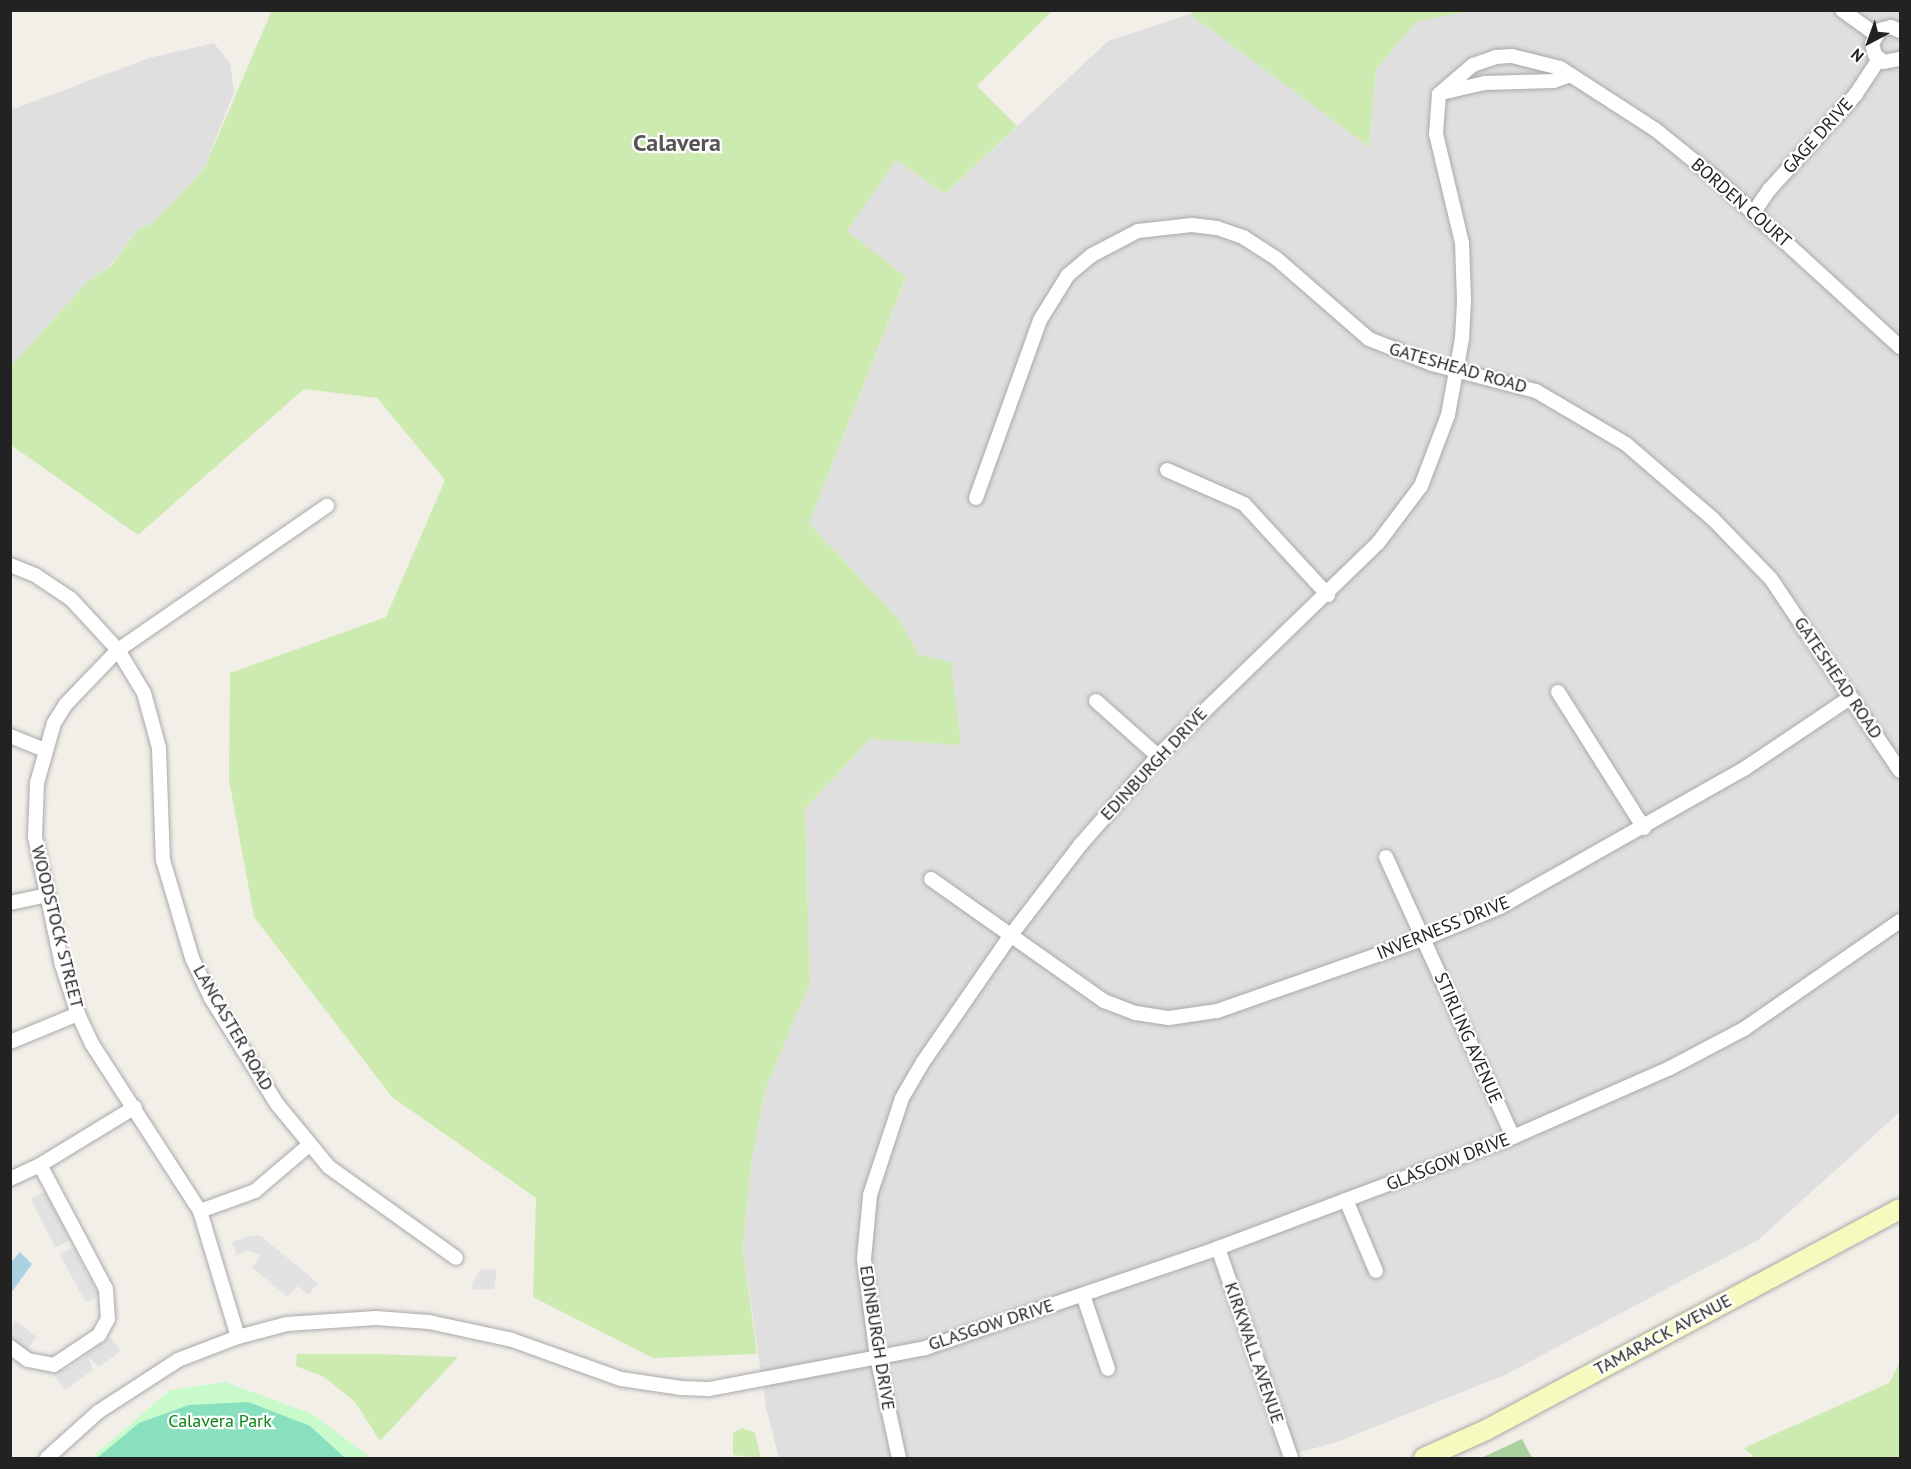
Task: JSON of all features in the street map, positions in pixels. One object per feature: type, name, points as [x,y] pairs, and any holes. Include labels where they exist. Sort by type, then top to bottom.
[{"type":"main road","name":"TAMARACK AVENUE","points":[[1424,1458],[1496,1425],[1900,1209]]},
{"type":"street","points":[[1842,10],[1875,34]]},
{"type":"street","points":[[1875,34],[1886,28],[1899,27]]},
{"type":"street","points":[[1875,34],[1872,50],[1879,59],[1890,63],[1900,59]]},
{"type":"street","name":"BORDEN COURT","points":[[1439,94],[1473,65],[1496,57],[1523,59],[1560,68],[1568,76],[1656,130],[1754,212],[1900,347]]},
{"type":"street","points":[[1523,59],[1526,79]]},
{"type":"street","name":"GAGE DRIVE","points":[[1754,212],[1769,190],[1856,94],[1879,59]]},
{"type":"street","points":[[1439,94],[1526,79],[1554,81],[1568,76]]},
{"type":"street","name":"EDINBURGH DRIVE","points":[[899,1458],[877,1357],[864,1259],[870,1195],[902,1098],[922,1062],[1011,935],[1081,844],[1158,756],[1236,677],[1328,595],[1378,543],[1421,486],[1448,415],[1457,368],[1464,300],[1462,243],[1436,134],[1439,94]]},
{"type":"street","name":"GATESHEAD ROAD","points":[[976,498],[1040,320],[1068,275],[1092,255],[1138,231],[1192,225],[1243,237],[1278,259],[1369,339],[1432,364],[1457,368],[1536,391],[1626,444],[1713,519],[1771,579],[1900,771]]},
{"type":"street","points":[[1167,470],[1244,504],[1328,595]]},
{"type":"street","name":"WOODSTOCK STREET","points":[[238,1336],[200,1211],[135,1107],[92,1044],[78,1014],[62,965],[34,837],[37,783],[45,750],[66,705],[118,650],[327,506]]},
{"type":"street","name":"LANCASTER ROAD","points":[[10,565],[35,575],[71,599],[118,650],[144,693],[159,748],[163,860],[192,958],[211,998],[271,1094],[309,1145],[329,1167],[456,1258]]},
{"type":"street","points":[[1558,692],[1644,828]]},
{"type":"street","name":"INVERNESS DRIVE","points":[[931,879],[1104,1001],[1136,1013],[1169,1018],[1217,1011],[1423,939],[1500,907],[1644,828],[1744,769],[1851,697]]},
{"type":"street","points":[[1096,701],[1158,756]]},
{"type":"street","points":[[10,736],[45,750]]},
{"type":"street","name":"STIRLING AVENUE","points":[[1386,857],[1513,1137]]},
{"type":"street","points":[[10,903],[48,895]]},
{"type":"street","name":"GLASGOW DRIVE","points":[[47,1458],[98,1412],[178,1360],[238,1336],[287,1324],[376,1318],[429,1322],[512,1340],[621,1379],[681,1388],[709,1389],[925,1348],[1218,1248],[1513,1137],[1670,1068],[1744,1029],[1900,921]]},
{"type":"street","points":[[10,1042],[78,1014]]},
{"type":"street","points":[[10,1179],[40,1165],[135,1107]]},
{"type":"street","points":[[200,1211],[255,1191],[309,1145]]},
{"type":"street","points":[[10,1347],[28,1360],[54,1365],[99,1335],[108,1319],[106,1289],[40,1165]]},
{"type":"street","points":[[1346,1200],[1376,1271]]},
{"type":"street","name":"KIRKWALL AVENUE","points":[[1218,1248],[1291,1458]]},
{"type":"street","points":[[1083,1295],[1108,1369]]},
{"type":"shaded area","points":[[1471,10],[1900,11],[1900,1112],[1758,1240],[1505,1375],[1334,1443],[1277,1458],[779,1458],[766,1408],[743,1249],[751,1164],[765,1090],[810,981],[805,809],[870,739],[961,745],[899,620],[809,523],[906,278],[846,231],[896,160],[945,194],[1108,41],[1190,14],[1369,147],[1376,70],[1416,22]]},
{"type":"shaded area","points":[[214,43],[230,63],[234,92],[204,169],[154,222],[138,230],[109,267],[89,280],[11,366],[11,110],[149,58]]},
{"type":"shaded area","points":[[45,1192],[70,1240],[55,1247],[31,1199]]},
{"type":"shaded area","points":[[253,1235],[261,1236],[318,1283],[308,1295],[298,1286],[287,1297],[252,1267],[261,1255],[248,1251],[237,1255],[232,1242]]},
{"type":"shaded area","points":[[73,1247],[99,1296],[86,1303],[60,1254]]},
{"type":"shaded area","points":[[481,1269],[497,1270],[494,1289],[474,1290],[471,1285]]},
{"type":"shaded area","points":[[14,1320],[37,1337],[26,1350],[11,1338]]},
{"type":"shaded area","points":[[110,1337],[121,1351],[99,1367],[88,1357],[93,1370],[65,1390],[53,1374],[70,1367]]},
{"type":"green space","points":[[272,10],[1052,11],[977,86],[1017,126],[945,194],[896,160],[847,231],[906,277],[809,523],[899,620],[919,655],[951,662],[961,745],[870,739],[805,809],[810,982],[765,1090],[751,1164],[743,1249],[757,1354],[653,1358],[533,1297],[536,1198],[392,1097],[254,917],[229,780],[230,673],[386,617],[445,480],[377,398],[304,389],[138,535],[11,445],[11,366],[89,280],[110,267],[138,230],[154,222],[204,169]]},
{"type":"green space","points":[[1192,10],[1471,11],[1416,22],[1376,70],[1369,147],[1190,14]]},
{"type":"green space","points":[[297,1354],[458,1357],[380,1441],[355,1402],[324,1377],[296,1366]]},
{"type":"green space","points":[[1900,1362],[1900,1458],[1755,1458],[1744,1448],[1889,1383]]},
{"type":"green space","name":"Calavera Park","points":[[225,1382],[312,1414],[371,1458],[91,1458],[170,1390]]},
{"type":"green space","name":"Calavera Park","points":[[248,1402],[310,1426],[344,1457],[97,1458],[139,1423],[189,1405]]},
{"type":"green space","points":[[742,1428],[755,1433],[761,1458],[733,1455],[733,1433]]},
{"type":"green space","points":[[1522,1439],[1532,1458],[1481,1458]]},
{"type":"water","points":[[20,1252],[32,1264],[11,1293],[11,1262]]},
{"type":"district","name":"Calavera","points":[[677,143]]}]
